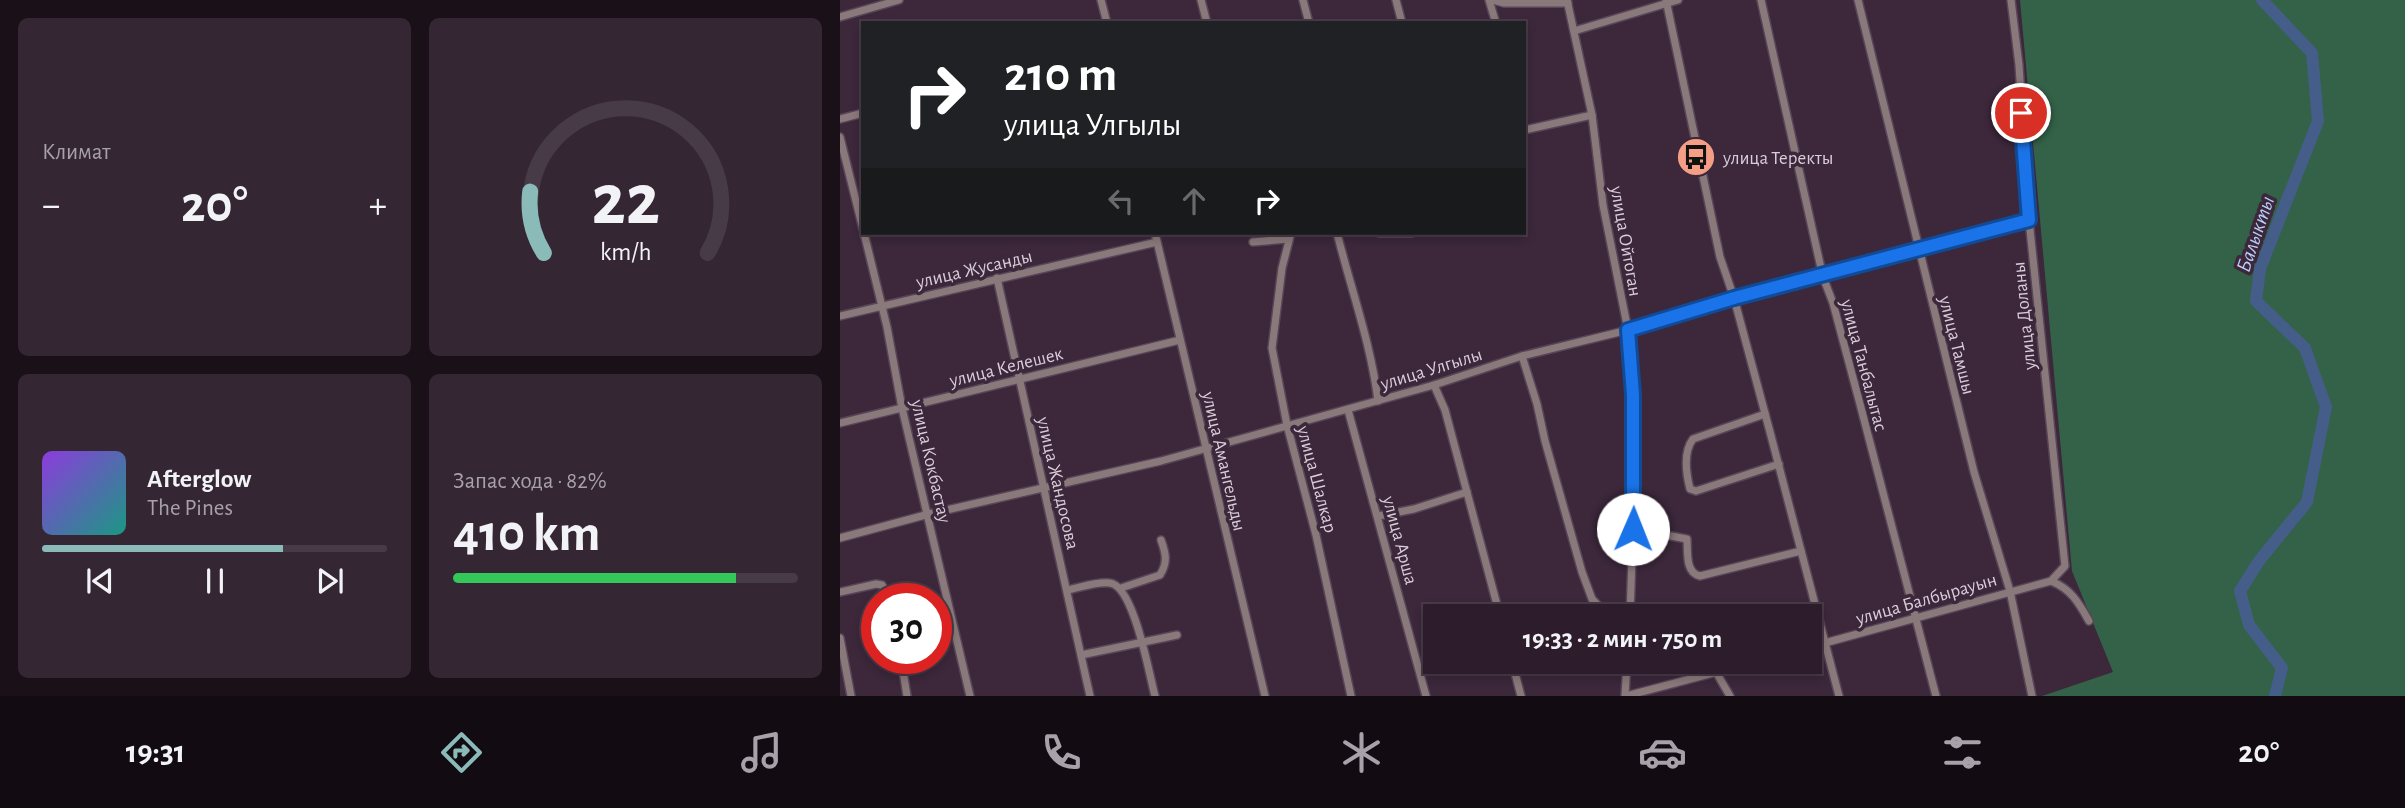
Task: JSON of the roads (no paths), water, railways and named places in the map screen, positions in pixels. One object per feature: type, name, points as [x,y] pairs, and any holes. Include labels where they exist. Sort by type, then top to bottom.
[{"type":"street","points":[[840,17],[899,0]]},
{"type":"street","points":[[1101,0],[1106,21]]},
{"type":"street","points":[[1201,0],[1206,21]]},
{"type":"street","points":[[1303,0],[1308,21]]},
{"type":"street","points":[[1396,0],[1401,21]]},
{"type":"street","points":[[1495,20],[1491,0],[1504,3],[1567,2]]},
{"type":"street","points":[[1574,31],[1678,0]]},
{"type":"street","name":"улица Танбалытас","points":[[1761,0],[1823,276],[1833,303],[1936,696]]},
{"type":"street","name":"улица Тамшы","points":[[1858,0],[1974,472],[2010,591],[2032,696]]},
{"type":"street","name":"улица Доланы","points":[[2011,0],[2019,65],[2029,220],[2065,566],[2051,581]]},
{"type":"street","name":"улица Ойтоган","points":[[1567,2],[1592,115],[1603,205],[1628,330],[1633,395],[1630,604]]},
{"type":"street","points":[[1666,2],[1720,257],[1734,298],[1779,464],[1839,696]]},
{"type":"street","points":[[840,119],[861,114]]},
{"type":"street","points":[[1526,130],[1592,115]]},
{"type":"street","name":"улица Кокбастау","points":[[840,137],[861,213]]},
{"type":"street","name":"улица Улгылы","points":[[840,538],[929,514],[1161,461],[1434,385],[1522,356],[1628,330],[1734,298],[2029,220]]},
{"type":"street","name":"улица Кокбастау","points":[[864,235],[970,696]]},
{"type":"street","name":"улица Амангельды","points":[[1155,235],[1265,696]]},
{"type":"street","points":[[1337,235],[1371,356],[1378,401]]},
{"type":"street","points":[[1253,242],[1289,236]]},
{"type":"street","name":"улица Шалкар","points":[[1289,236],[1282,268],[1272,348],[1287,425],[1316,535],[1352,696]]},
{"type":"street","name":"улица Жусанды","points":[[840,316],[1157,242]]},
{"type":"street","name":"улица Жандосова","points":[[997,278],[1090,696]]},
{"type":"street","name":"улица Келешек","points":[[840,423],[1180,340]]},
{"type":"street","points":[[1522,356],[1582,572],[1592,599],[1597,604]]},
{"type":"street","points":[[1434,385],[1445,410],[1497,604]]},
{"type":"street","name":"улица Арша","points":[[1348,410],[1426,696]]},
{"type":"street","points":[[1765,414],[1693,439],[1687,446],[1690,489],[1696,491],[1779,464]]},
{"type":"street","points":[[1378,516],[1414,509],[1467,492]]},
{"type":"street","points":[[1633,535],[1687,539],[1690,571],[1700,576],[1801,551]]},
{"type":"street","points":[[1121,588],[1160,575],[1166,566],[1166,553],[1161,540]]},
{"type":"street","points":[[2051,581],[2072,593],[2089,621]]},
{"type":"street","name":"улица Балбырауын","points":[[1822,644],[2051,581]]},
{"type":"street","points":[[1067,590],[1110,583],[1121,588],[1132,609],[1156,696]]},
{"type":"street","points":[[840,592],[861,587]]},
{"type":"street","points":[[1081,655],[1177,635]]},
{"type":"street","points":[[840,638],[851,696]]},
{"type":"street","points":[[904,674],[907,696]]},
{"type":"street","points":[[1515,674],[1521,696]]},
{"type":"street","points":[[1627,674],[1626,696],[1708,674]]},
{"type":"street","points":[[1717,674],[1730,696]]},
{"type":"waterway","name":"Балыкты","points":[[2262,0],[2312,53],[2318,121],[2260,269],[2256,301],[2305,348],[2326,407],[2307,502],[2259,561],[2240,591],[2249,625],[2282,668],[2275,696]]},
{"type":"place","name":"улица Теректы","points":[[1696,157]]}]
